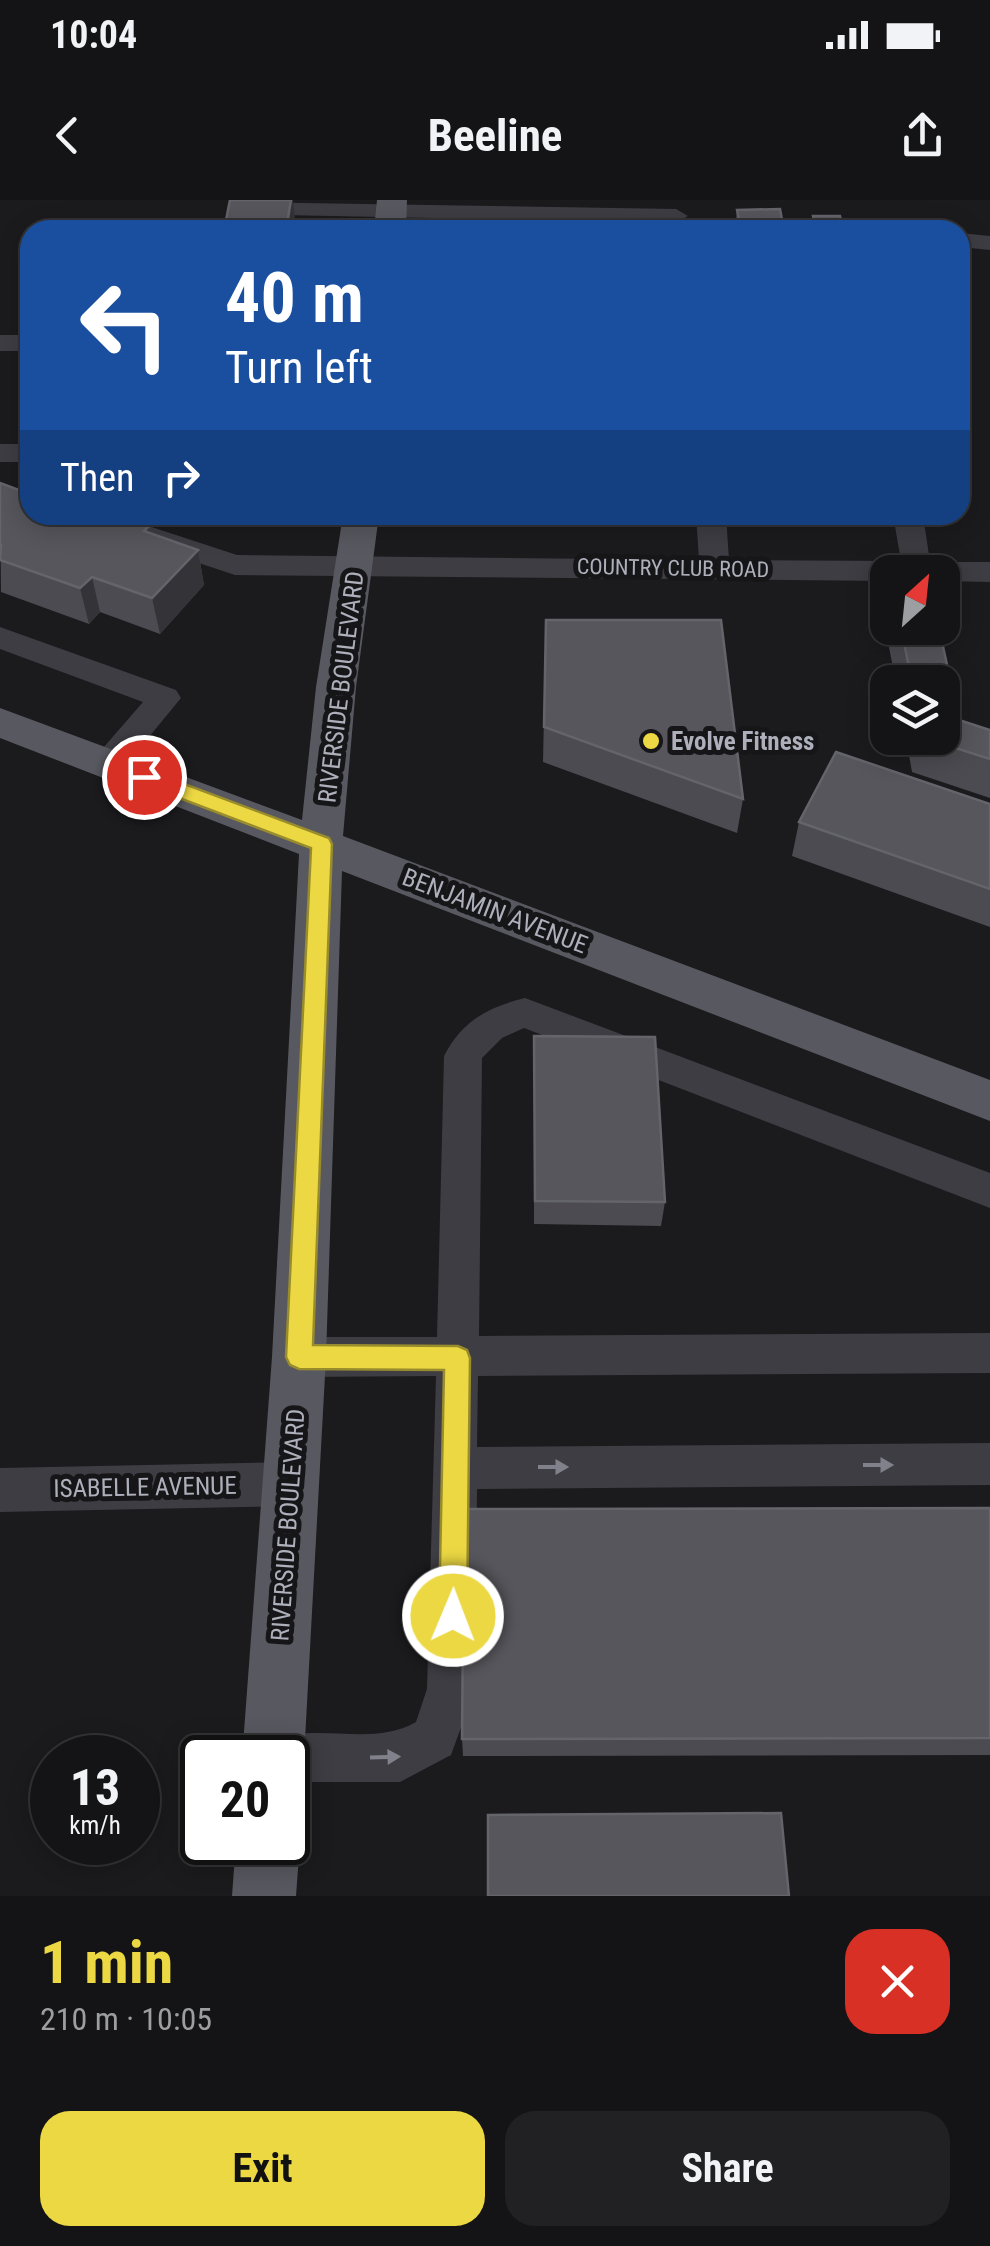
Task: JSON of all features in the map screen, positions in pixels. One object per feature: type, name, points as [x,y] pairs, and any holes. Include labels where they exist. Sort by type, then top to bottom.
[{"type":"main road","name":"RIVERSIDE BOULEVARD","points":[[274,1735],[299,1357],[321,844],[336,686],[361,525]]},
{"type":"main road","name":"BENJAMIN AVENUE","points":[[0,722],[990,1101]]},
{"type":"main road","points":[[264,1896],[266,1865]]},
{"type":"street","points":[[238,209],[677,215]]},
{"type":"street","name":"COUNTRY CLUB ROAD","points":[[115,525],[234,565],[870,570]]},
{"type":"street","points":[[711,525],[715,568]]},
{"type":"street","points":[[910,525],[915,555]]},
{"type":"street","name":"COUNTRY CLUB ROAD","points":[[960,572],[990,572]]},
{"type":"street","points":[[0,638],[166,698],[109,764]]},
{"type":"street","points":[[310,1758],[400,1758],[434,1738],[452,1690],[463,1056],[476,1034],[498,1019],[525,1012],[990,1191]]},
{"type":"street","points":[[299,1357],[990,1352]]},
{"type":"street","points":[[456,1468],[990,1464]]},
{"type":"street","name":"ISABELLE AVENUE","points":[[0,1490],[290,1484]]},
{"type":"building","points":[[230,200],[291,200],[288,220],[226,220]]},
{"type":"building","points":[[780,209],[782,220],[739,220],[737,210]]},
{"type":"building","points":[[813,216],[840,216],[841,220],[814,220]]},
{"type":"building","points":[[0,483],[20,490],[20,525],[150,525],[144,531],[198,550],[152,598],[92,577],[80,588],[0,560]]},
{"type":"building","points":[[546,620],[721,620],[743,799],[544,727]]},
{"type":"building","points":[[904,645],[943,645],[947,665],[909,665]]},
{"type":"building","points":[[960,720],[990,730],[990,759],[960,749]]},
{"type":"building","points":[[836,752],[990,804],[990,889],[799,822]]},
{"type":"building","points":[[534,1036],[655,1037],[665,1202],[535,1201]]},
{"type":"building","points":[[990,1508],[990,1738],[462,1739],[464,1509]]},
{"type":"building","points":[[781,1813],[789,1896],[488,1896],[488,1815]]},
{"type":"place","name":"Evolve Fitness","points":[[651,741]]},
{"type":"route","points":[[144,777],[321,844],[299,1357],[458,1358],[453,1616]]}]
